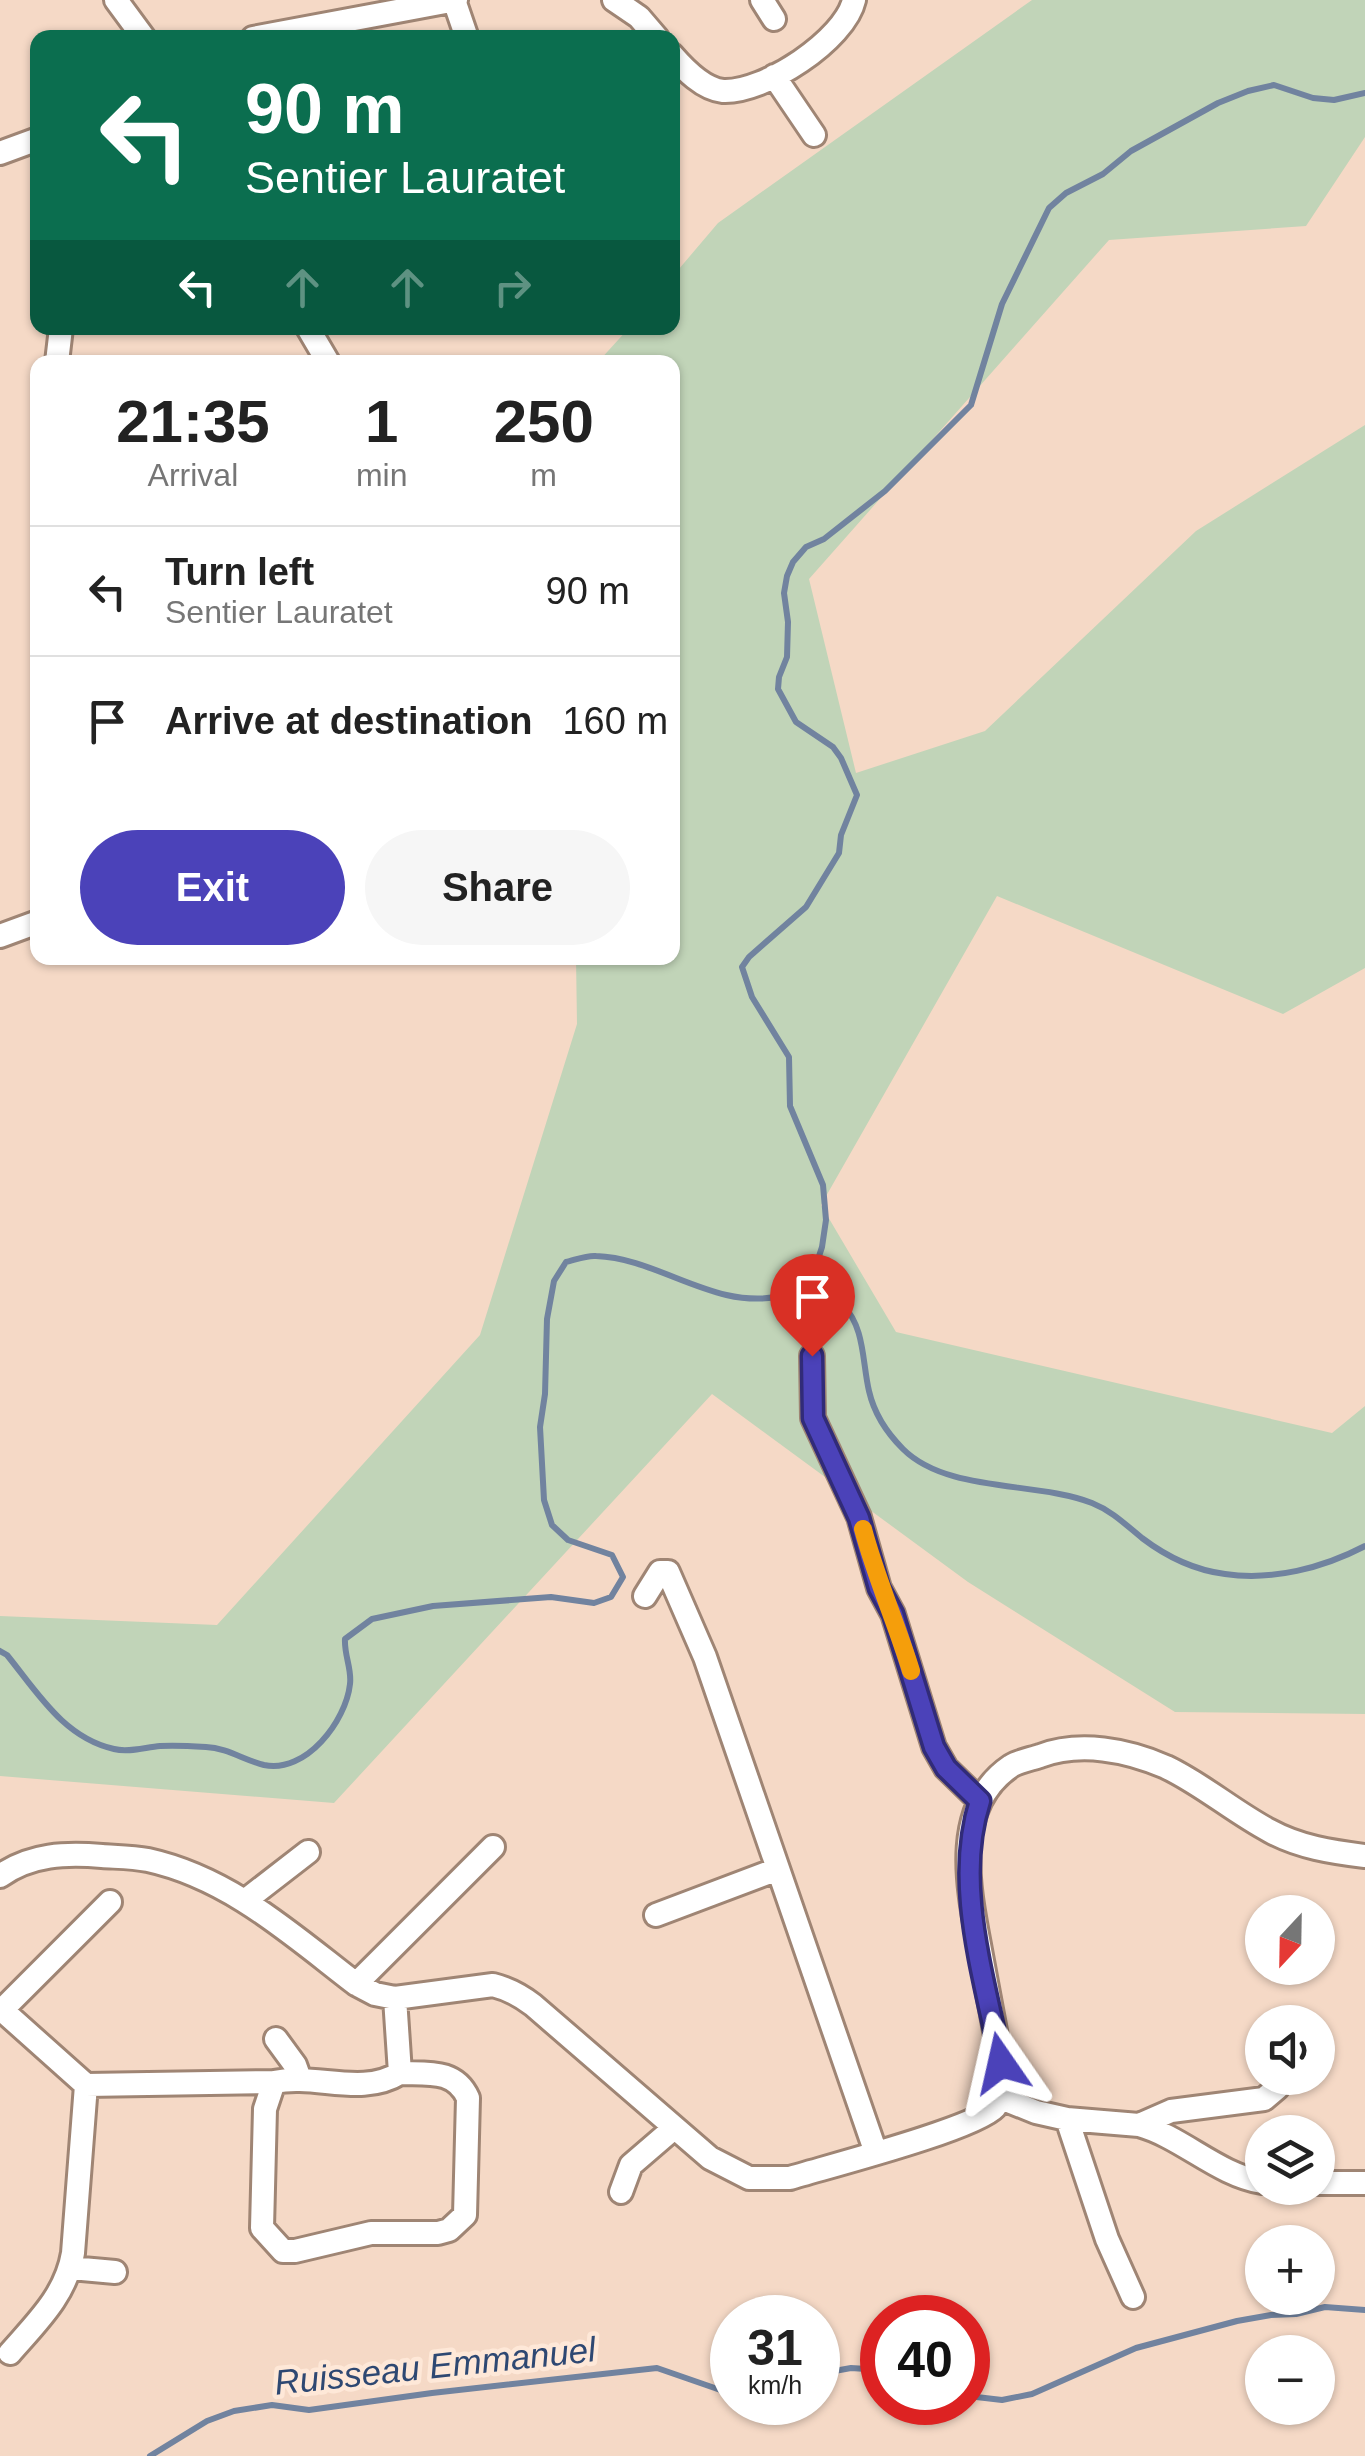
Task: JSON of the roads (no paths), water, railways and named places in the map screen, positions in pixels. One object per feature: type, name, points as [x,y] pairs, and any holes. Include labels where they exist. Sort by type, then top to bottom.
[{"type":"street","points":[[116,0],[138,30]]},
{"type":"street","points":[[292,30],[455,0],[464,30]]},
{"type":"street","points":[[614,0],[650,30]]},
{"type":"street","points":[[680,63],[700,82],[725,91],[749,88],[803,58],[844,24],[854,0]]},
{"type":"street","points":[[774,76],[814,135]]},
{"type":"street","points":[[0,154],[30,141]]},
{"type":"street","points":[[0,936],[30,925]]},
{"type":"street","points":[[812,1356],[813,1418],[859,1518],[934,1747],[946,1768],[980,1801]]},
{"type":"street","points":[[645,1596],[660,1572],[668,1572],[706,1657],[876,2153]]},
{"type":"street","points":[[0,1876],[34,1859],[72,1853],[148,1860],[198,1877],[246,1900],[356,1984],[375,1994],[395,1998],[493,1984],[518,1993],[710,2158],[749,2178],[790,2178],[978,2118],[993,2109],[1000,2098],[1004,2083],[1001,2063],[969,1892],[970,1831],[980,1801],[1012,1765],[1051,1752],[1113,1749],[1168,1768],[1272,1832],[1314,1848],[1365,1856]]},
{"type":"street","points":[[356,1984],[494,1847]]},
{"type":"street","points":[[246,1900],[308,1852]]},
{"type":"street","points":[[656,1916],[778,1869]]},
{"type":"street","points":[[110,1902],[1,2011],[86,2085],[300,2079],[368,2086],[387,2082],[400,2073],[445,2075],[454,2079],[468,2098],[465,2215],[438,2234],[372,2233],[283,2251],[262,2228],[265,2109],[274,2082]]},
{"type":"street","points":[[395,1998],[400,2073]]},
{"type":"street","points":[[276,2038],[300,2079]]},
{"type":"street","points":[[454,2079],[482,2073]]},
{"type":"street","points":[[10,2354],[58,2297],[71,2268],[86,2085]]},
{"type":"street","points":[[1139,2125],[1171,2111],[1264,2099],[1269,2095]]},
{"type":"street","points":[[1000,2098],[1066,2119],[1139,2125],[1245,2176]]},
{"type":"street","points":[[1066,2119],[1107,2239],[1133,2297]]},
{"type":"street","points":[[621,2192],[630,2165],[674,2128]]},
{"type":"street","points":[[1335,2183],[1365,2183]]},
{"type":"street","points":[[71,2268],[115,2272]]},
{"type":"waterway","points":[[0,1651],[53,1712],[96,1743],[126,1750],[166,1746],[214,1748],[264,1765],[280,1766],[309,1753],[341,1714],[350,1684],[345,1639],[372,1619],[433,1606],[551,1597],[594,1603],[611,1597],[623,1577],[612,1555],[568,1540],[552,1525],[544,1500],[540,1427],[547,1319],[554,1281],[566,1262],[596,1256],[642,1265],[733,1296],[781,1296],[810,1284],[822,1247],[826,1220],[823,1185],[790,1106],[789,1057],[752,997],[742,967],[806,907],[839,853],[841,835],[857,795],[833,747],[796,722],[778,689],[787,657],[784,593],[793,562],[806,547],[824,539],[885,491],[971,405],[1002,304],[1049,208],[1066,193],[1103,174],[1131,151],[1218,103],[1248,91],[1274,85],[1313,98],[1334,100],[1365,93]]},
{"type":"waterway","points":[[810,1284],[850,1314],[859,1334],[869,1391],[878,1415],[897,1443],[921,1463],[967,1480],[1045,1491],[1092,1503],[1171,1557],[1213,1572],[1243,1576],[1279,1574],[1332,1561],[1365,1546]]},
{"type":"waterway","name":"Ruisseau Emmanuel","points":[[990,2399],[1032,2394],[1136,2348],[1237,2321],[1325,2307],[1365,2310]]},
{"type":"waterway","name":"Ruisseau Emmanuel","points":[[150,2456],[207,2421],[234,2411],[272,2405],[309,2410],[657,2368],[710,2386]]},
{"type":"waterway","name":"Ruisseau Emmanuel","points":[[840,2370],[860,2369]]}]
